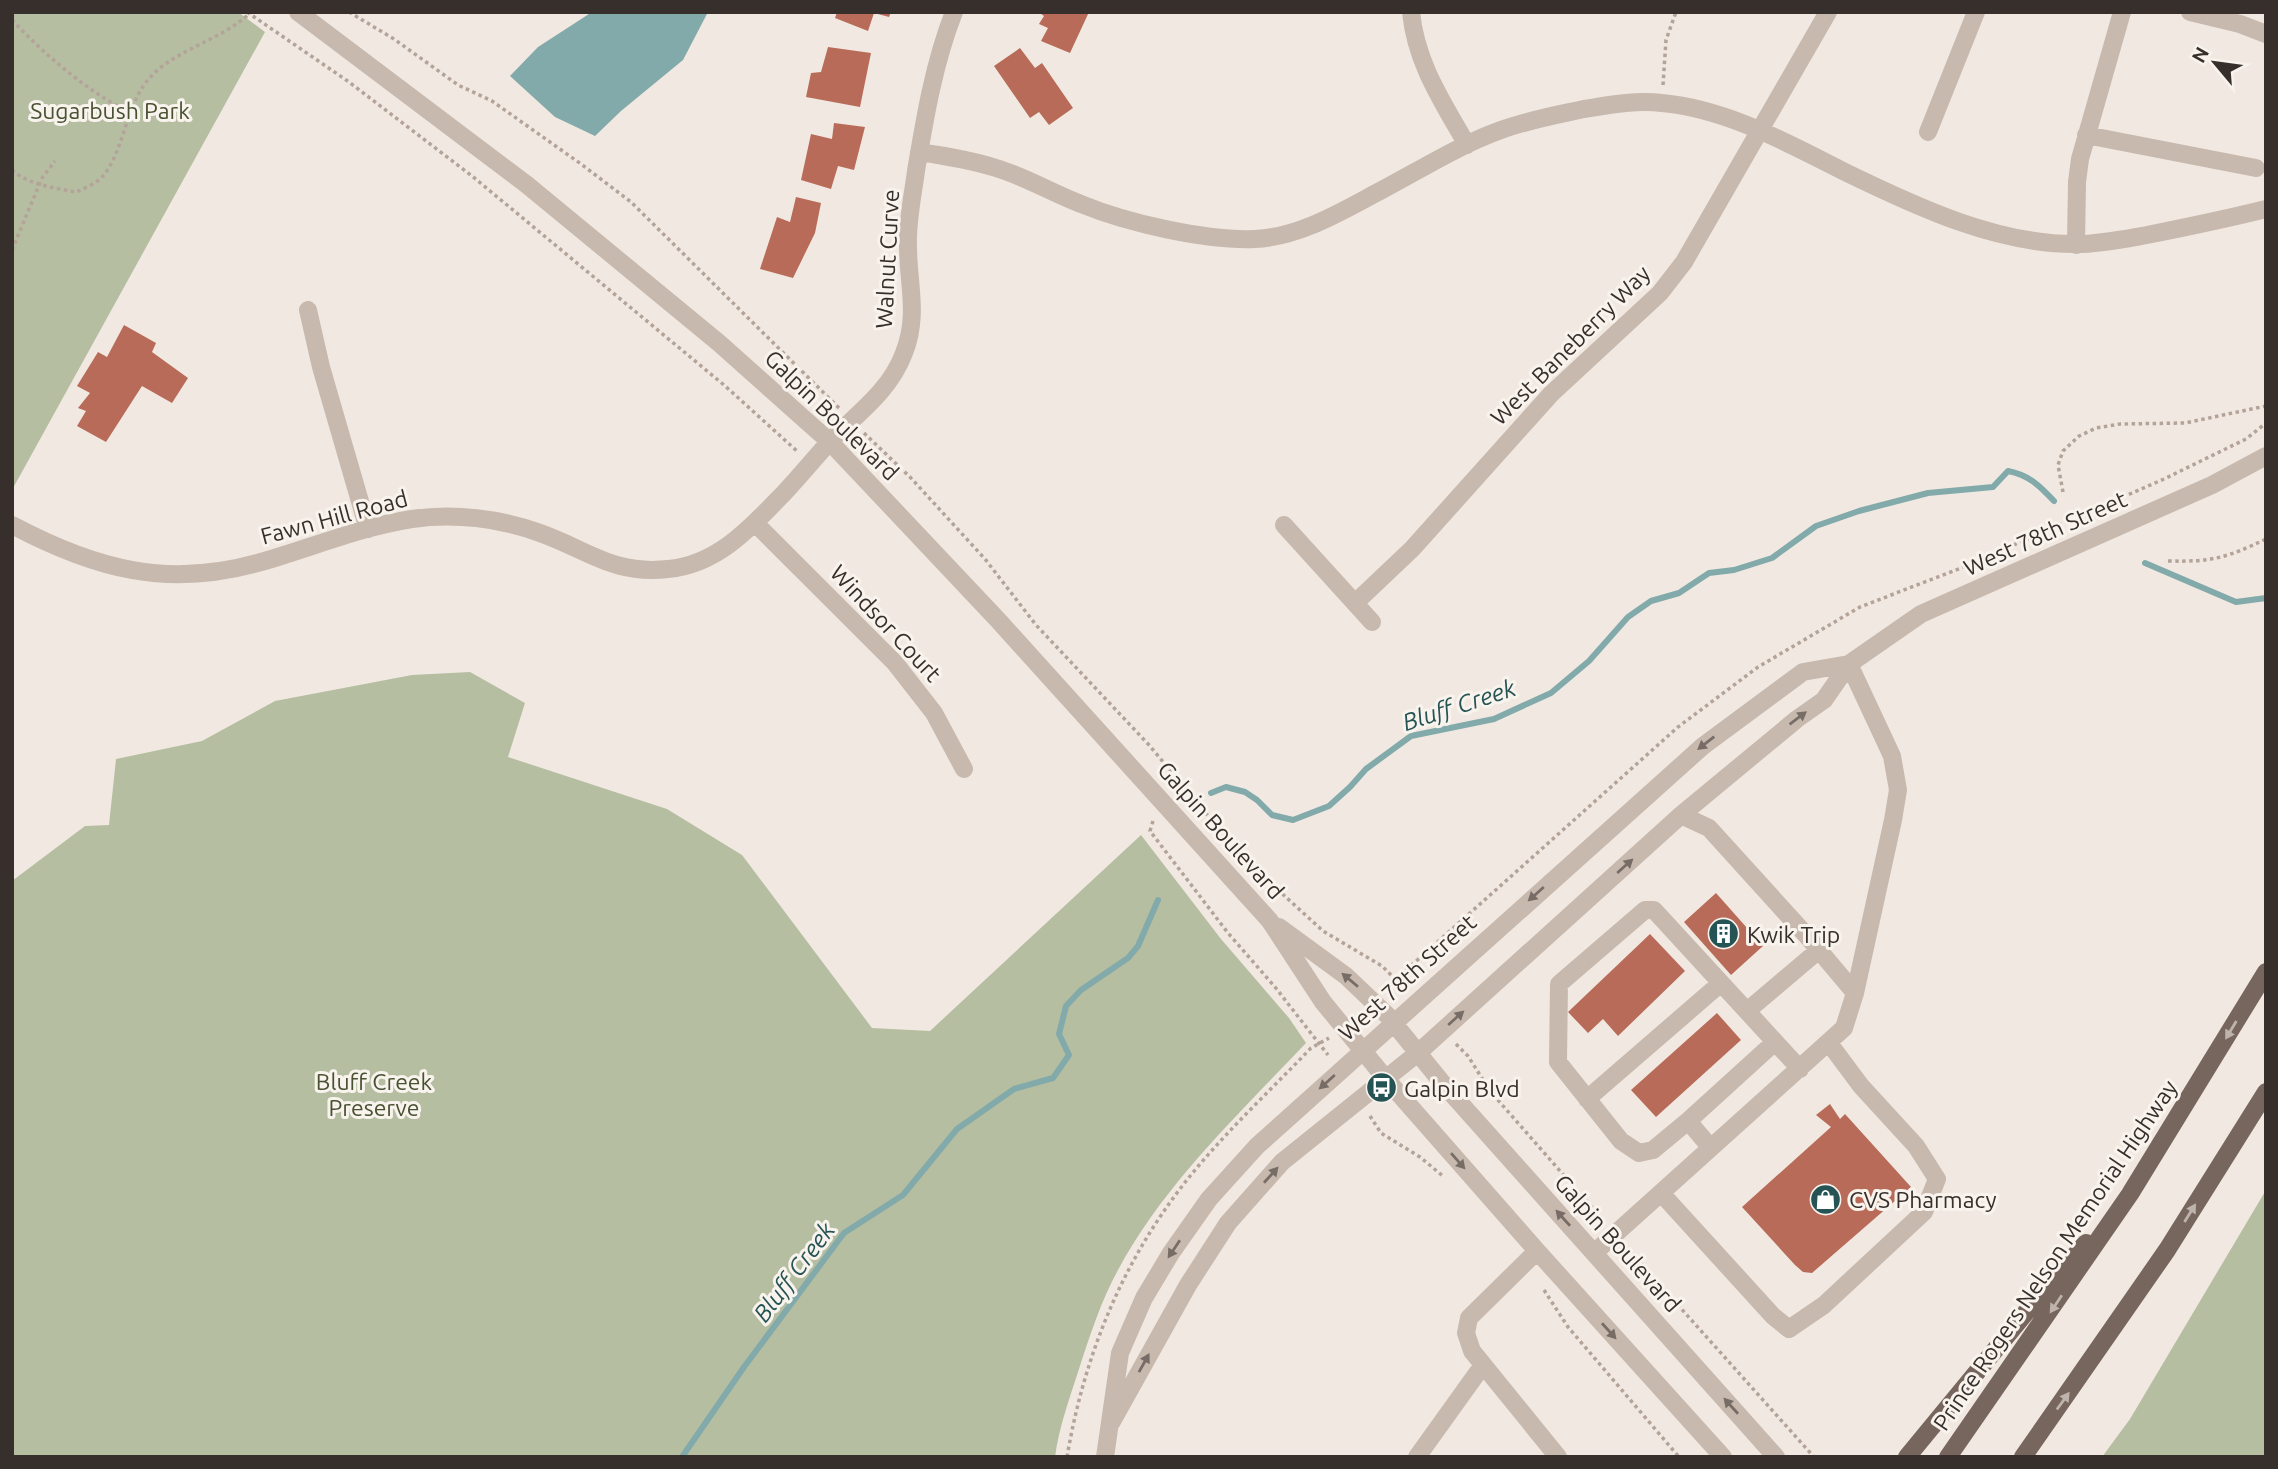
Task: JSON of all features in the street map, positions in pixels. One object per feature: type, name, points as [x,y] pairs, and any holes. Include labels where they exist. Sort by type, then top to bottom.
[{"type":"main road","name":"Prince Rogers Nelson Memorial Highway","points":[[1948,1457],[2130,1194],[2266,972]]},
{"type":"main road","points":[[2023,1457],[2166,1250],[2266,1092]]},
{"type":"main road","points":[[1907,1457],[2046,1288],[2130,1194]]},
{"type":"street","name":"Galpin Boulevard","points":[[298,12],[526,184],[719,343],[830,442],[998,619],[1270,921],[1319,995],[1532,1257],[1723,1457]]},
{"type":"street","name":"Walnut Curve","points":[[830,442],[872,402],[904,355],[912,324],[913,293],[908,246],[919,152],[932,82],[942,42],[954,12]]},
{"type":"street","points":[[1411,12],[1413,32],[1425,72],[1466,145]]},
{"type":"street","name":"West Baneberry Way","points":[[1355,603],[1412,549],[1551,394],[1660,293],[1684,262],[1759,130],[1819,32],[1828,12]]},
{"type":"street","points":[[1928,132],[1976,12]]},
{"type":"street","points":[[2076,244],[2077,183],[2086,135],[2122,12]]},
{"type":"street","points":[[2190,12],[2240,24],[2266,34]]},
{"type":"street","points":[[919,152],[962,158],[998,169],[1027,179],[1082,205],[1116,216],[1212,236],[1256,239],[1292,232],[1326,220],[1466,145],[1499,131],[1542,117],[1616,103],[1662,103],[1727,118],[1759,130],[1910,204],[2012,238],[2076,244],[2114,241],[2266,209]]},
{"type":"street","points":[[2086,135],[2256,168]]},
{"type":"street","points":[[308,310],[331,405],[368,529]]},
{"type":"street","name":"Fawn Hill Road","points":[[12,525],[94,563],[152,573],[192,574],[220,571],[258,563],[368,529],[412,519],[443,516],[479,519],[540,533],[613,565],[646,571],[674,569],[696,564],[717,554],[755,523],[830,442]]},
{"type":"street","name":"West 78th Street","points":[[1111,1423],[1188,1285],[1228,1223],[1282,1162],[1419,1052],[1681,815],[1824,700],[1849,664],[1921,614],[2206,488],[2266,456]]},
{"type":"street","name":"Windsor Court","points":[[755,523],[908,678],[934,713],[964,769]]},
{"type":"street","points":[[1284,525],[1372,622]]},
{"type":"street","points":[[1594,1253],[1844,1028],[1855,993],[1894,820],[1898,790],[1892,756],[1849,664]]},
{"type":"street","name":"West 78th Street","points":[[1105,1457],[1120,1353],[1144,1298],[1171,1253],[1209,1199],[1256,1146],[1703,746],[1803,672],[1849,664]]},
{"type":"street","points":[[1681,815],[1709,828],[1855,993]]},
{"type":"street","points":[[1775,1042],[1653,1150],[1639,1153],[1621,1141],[1558,1062],[1559,984],[1645,910],[1654,910],[1800,1069]]},
{"type":"street","name":"Galpin Boulevard","points":[[1270,921],[1346,976],[1393,1022],[1444,1085],[1776,1457]]},
{"type":"street","points":[[1747,1011],[1819,950]]},
{"type":"street","points":[[1587,1098],[1721,983]]},
{"type":"street","points":[[1661,1193],[1773,1317],[1789,1329],[1824,1304],[1924,1213],[1937,1180],[1916,1146],[1861,1086],[1829,1043]]},
{"type":"street","points":[[1688,1121],[1711,1148]]},
{"type":"street","points":[[1532,1257],[1469,1318],[1466,1333],[1472,1351],[1558,1457]]},
{"type":"street","points":[[1417,1457],[1483,1365]]},
{"type":"path","points":[[1662,103],[1666,40],[1676,12]]},
{"type":"path","points":[[12,170],[19,176],[40,184],[76,192],[103,177],[143,87],[156,71],[226,31],[249,13],[349,82],[472,176],[724,385],[811,464]]},
{"type":"path","points":[[12,20],[53,60],[106,101],[130,113]]},
{"type":"path","points":[[12,250],[40,184],[55,161]]},
{"type":"path","points":[[2063,492],[2058,465],[2063,450],[2078,436],[2096,428],[2120,424],[2185,423],[2266,406]]},
{"type":"path","points":[[2168,561],[2205,561],[2234,555],[2266,539]]},
{"type":"path","points":[[1161,801],[1150,831],[1228,933],[1321,1044],[1339,1071]]},
{"type":"path","points":[[1359,1100],[1381,1133],[1420,1157],[1445,1178]]},
{"type":"path","points":[[1532,1257],[1568,1327],[1679,1457]]},
{"type":"green space","name":"Sugarbush Park","points":[[12,12],[238,12],[265,32],[12,490]]},
{"type":"green space","name":"Bluff Creek Preserve","points":[[470,672],[525,703],[508,757],[667,809],[742,855],[872,1028],[930,1031],[1141,835],[1221,939],[1289,1018],[1306,1043],[1204,1150],[1158,1208],[1118,1270],[1087,1344],[1065,1412],[1055,1457],[12,1457],[12,881],[85,826],[109,825],[116,759],[202,741],[275,701],[412,675]]},
{"type":"green space","points":[[2266,1190],[2266,1457],[2102,1457],[2130,1419]]},
{"type":"water","points":[[592,12],[708,12],[683,60],[595,136],[555,117],[510,76],[538,47]]},
{"type":"building","points":[[837,12],[891,12],[889,17],[874,13],[868,31],[835,18]]},
{"type":"building","points":[[1038,12],[1089,12],[1070,53],[1041,41],[1048,28],[1039,24],[1044,16]]},
{"type":"building","points":[[828,47],[871,53],[860,107],[806,97],[811,73],[821,72]]},
{"type":"building","points":[[1020,48],[1035,68],[1042,63],[1073,108],[1049,125],[1039,112],[1030,118],[994,66]]},
{"type":"building","points":[[834,123],[865,127],[854,170],[838,166],[831,189],[801,180],[811,134],[832,139]]},
{"type":"building","points":[[796,197],[821,203],[815,233],[793,278],[760,269],[777,217],[790,222]]},
{"type":"building","points":[[124,325],[156,343],[152,352],[188,378],[172,403],[142,386],[106,442],[77,426],[86,411],[78,408],[90,393],[77,386],[98,352],[107,357]]},
{"type":"building","name":"Kwik Trip","points":[[1716,893],[1763,946],[1731,975],[1684,922]]},
{"type":"building","name":"Kwik Trip","points":[[1650,934],[1685,971],[1618,1036],[1603,1019],[1588,1033],[1568,1012]]},
{"type":"building","points":[[1717,1013],[1741,1040],[1656,1117],[1631,1090]]},
{"type":"building","points":[[1830,1104],[1840,1119],[1845,1114],[1911,1187],[1812,1273],[1803,1272],[1742,1207],[1831,1127],[1816,1115]]},
{"type":"waterway","name":"Bluff Creek","points":[[1211,793],[1226,787],[1245,792],[1272,815],[1293,820],[1329,806],[1366,769],[1411,736],[1494,719],[1551,693],[1589,661],[1628,617],[1651,601],[1679,593],[1709,573],[1734,570],[1772,558],[1816,526],[1859,511],[1928,493],[1993,487],[2008,471],[2034,482],[2054,501]]},
{"type":"waterway","name":"Bluff Creek","points":[[2145,563],[2236,602],[2266,598]]},
{"type":"waterway","name":"Bluff Creek","points":[[682,1457],[744,1367],[844,1233],[903,1195],[957,1129],[1014,1089],[1053,1078],[1069,1055],[1059,1034],[1066,1006],[1081,990],[1128,958],[1138,946],[1158,900]]},
{"type":"place","name":"Kwik Trip","points":[[1724,934]]},
{"type":"place","name":"Galpin Blvd","points":[[1381,1088]]},
{"type":"place","name":"CVS Pharmacy","points":[[1826,1199]]}]
